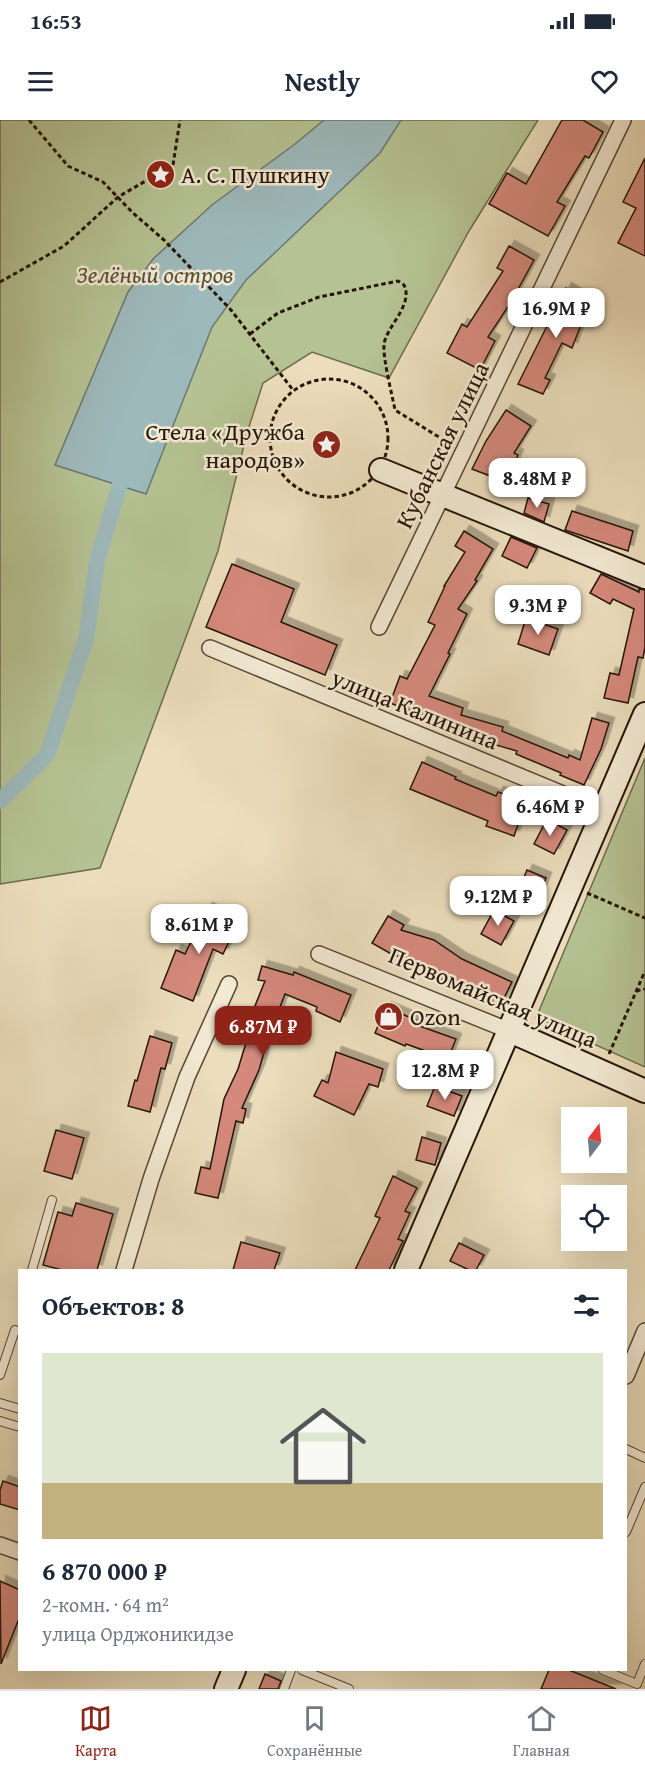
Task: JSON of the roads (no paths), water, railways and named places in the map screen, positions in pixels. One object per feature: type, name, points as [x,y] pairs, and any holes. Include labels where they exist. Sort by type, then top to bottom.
[{"type":"main road","points":[[381,470],[645,577]]},
{"type":"main road","points":[[406,1269],[645,714]]},
{"type":"main road","name":"Первомайская улица","points":[[510,1031],[645,1091]]},
{"type":"main road","points":[[226,1689],[234,1671]]},
{"type":"street","name":"Кубанская улица","points":[[379,627],[623,120]]},
{"type":"street","name":"улица Калинина","points":[[210,648],[604,811]]},
{"type":"street","name":"Первомайская улица","points":[[318,954],[510,1031]]},
{"type":"street","points":[[124,1269],[151,1179],[187,1077],[229,984]]},
{"type":"street","points":[[634,1369],[645,1331]]},
{"type":"street","points":[[0,1545],[18,1551]]},
{"type":"lane","points":[[32,1269],[52,1200]]},
{"type":"lane","points":[[0,1375],[15,1330]]},
{"type":"lane","points":[[0,1403],[18,1408]]},
{"type":"lane","points":[[0,1420],[18,1426]]},
{"type":"lane","points":[[627,1449],[645,1458]]},
{"type":"lane","points":[[627,1530],[645,1487]]},
{"type":"lane","points":[[605,1671],[637,1684],[645,1664]]},
{"type":"lane","points":[[284,1689],[291,1671]]},
{"type":"lane","points":[[304,1671],[346,1688]]},
{"type":"water","points":[[324,120],[401,120],[380,153],[246,280],[212,327],[146,494],[55,465],[128,292],[154,258],[212,205]]},
{"type":"waterway","points":[[0,801],[47,755],[86,639],[97,561],[126,464]]},
{"type":"place","name":"А. С. Пушкину","points":[[160,174]]},
{"type":"place","name":"Стела «Дружба народов»","points":[[326,445]]},
{"type":"place","name":"Ozon","points":[[389,1016]]},
{"type":"park label","name":"Зелёный остров","points":[[155,274]]}]
